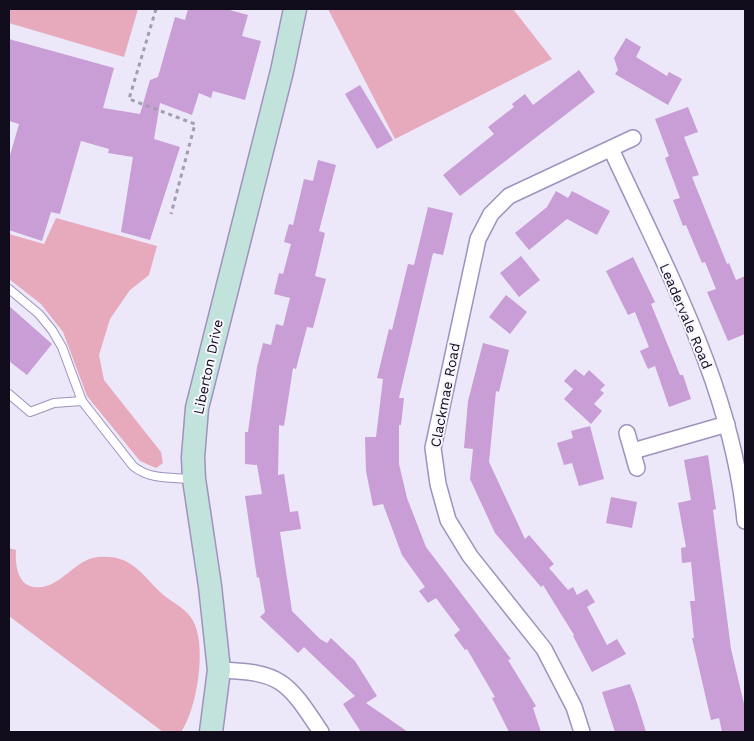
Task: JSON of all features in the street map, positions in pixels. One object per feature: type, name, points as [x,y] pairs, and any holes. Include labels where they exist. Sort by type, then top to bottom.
[{"type":"street","name":"Liberton Drive","points":[[211,732],[219,670],[210,586],[194,479],[195,426],[203,380],[274,104],[295,9]]},
{"type":"street","name":"Clackmae Road","points":[[582,732],[574,707],[544,649],[470,556],[448,520],[438,484],[433,448],[478,239],[491,214],[509,196],[633,138]]},
{"type":"street","name":"Leadervale Road","points":[[611,149],[701,345],[727,424],[742,490],[745,521]]},
{"type":"street","points":[[633,451],[727,424]]},
{"type":"street","points":[[628,433],[637,468]]},
{"type":"street","points":[[219,670],[255,672],[272,677],[297,698],[321,732]]},
{"type":"lane","points":[[9,289],[39,314],[52,330],[62,347],[82,401],[122,454],[142,474],[194,479]]},
{"type":"lane","points":[[9,394],[30,412],[54,403],[82,401]]},
{"type":"path","points":[[156,9],[129,99],[195,124],[171,214]]},
{"type":"shaded area","points":[[9,9],[138,9],[124,57],[9,23]]},
{"type":"shaded area","points":[[328,9],[513,9],[552,59],[395,139]]},
{"type":"shaded area","points":[[56,218],[157,246],[149,275],[130,290],[110,319],[99,355],[104,380],[161,452],[163,463],[156,468],[140,461],[87,396],[63,332],[41,304],[9,279],[9,234],[44,244]]},
{"type":"shaded area","points":[[9,548],[16,550],[18,573],[28,585],[43,587],[51,584],[89,559],[98,557],[117,558],[139,570],[162,594],[189,614],[197,630],[200,660],[196,693],[187,722],[181,732],[163,732],[9,616]]},
{"type":"building","points":[[188,9],[226,9],[248,15],[242,36],[261,41],[245,100],[213,91],[211,98],[199,93],[192,115],[160,103],[154,139],[180,147],[150,240],[121,232],[133,157],[108,153],[109,149],[81,141],[60,214],[51,212],[42,241],[9,230],[9,159],[19,124],[9,121],[9,39],[114,68],[103,108],[140,114],[150,80],[158,77],[175,17],[185,20]]},
{"type":"building","points":[[626,38],[641,47],[636,57],[667,76],[669,72],[682,79],[668,105],[615,74],[618,70],[614,58]]},
{"type":"building","points":[[579,70],[595,92],[460,196],[443,175],[494,134],[488,127],[514,107],[512,104],[525,94],[533,105]]},
{"type":"building","points":[[360,85],[393,140],[377,149],[345,94]]},
{"type":"building","points":[[688,107],[698,132],[684,137],[699,175],[692,177],[727,264],[729,263],[736,280],[745,276],[745,334],[728,341],[707,292],[716,289],[705,262],[702,263],[686,225],[683,226],[673,200],[680,198],[665,158],[669,156],[655,119]]},
{"type":"building","points":[[318,160],[336,165],[319,231],[325,233],[315,276],[326,279],[313,328],[307,327],[296,369],[293,368],[284,426],[279,425],[278,475],[284,474],[290,512],[298,511],[301,529],[280,532],[292,611],[320,639],[327,643],[331,638],[355,661],[377,696],[366,703],[408,732],[361,732],[343,704],[355,696],[304,647],[298,653],[260,617],[265,612],[259,577],[257,578],[245,496],[262,494],[257,465],[245,464],[245,432],[248,432],[257,367],[263,343],[271,345],[276,324],[283,326],[290,298],[274,294],[279,273],[283,274],[291,244],[284,242],[289,224],[293,225],[304,179],[313,181]]},
{"type":"building","points":[[556,191],[568,198],[572,191],[610,211],[597,235],[567,219],[529,250],[515,233],[547,207]]},
{"type":"building","points":[[428,207],[453,213],[443,255],[433,253],[399,398],[404,398],[401,425],[399,425],[399,464],[407,498],[426,547],[511,659],[508,660],[536,706],[533,708],[541,732],[509,732],[492,698],[495,697],[467,649],[465,650],[454,635],[460,630],[436,598],[428,603],[419,591],[425,587],[402,555],[383,504],[373,506],[366,471],[365,437],[376,437],[383,379],[377,378],[389,329],[392,330],[408,264],[414,265]]},
{"type":"building","points":[[521,256],[540,280],[519,297],[500,273]]},
{"type":"building","points":[[633,257],[655,302],[651,304],[680,375],[683,375],[691,399],[669,407],[655,366],[648,369],[640,351],[649,347],[635,312],[628,315],[606,271]]},
{"type":"building","points":[[506,295],[527,312],[510,334],[489,317]]},
{"type":"building","points":[[9,306],[52,344],[27,375],[9,361]]},
{"type":"building","points":[[483,343],[509,350],[499,392],[496,391],[489,462],[525,539],[529,535],[554,564],[549,568],[568,590],[573,587],[577,595],[587,589],[595,602],[587,607],[607,645],[617,639],[626,654],[592,672],[574,635],[543,585],[541,587],[495,533],[470,479],[473,449],[464,448],[468,401]]},
{"type":"building","points":[[575,369],[584,376],[589,370],[605,385],[600,390],[604,393],[594,404],[602,411],[591,424],[564,399],[573,389],[564,381]]},
{"type":"building","points":[[590,426],[604,479],[579,486],[572,463],[564,465],[557,443],[573,438],[571,431]]},
{"type":"building","points":[[708,455],[716,509],[713,510],[731,649],[745,708],[745,732],[722,732],[719,718],[711,720],[692,638],[694,638],[690,601],[695,601],[691,562],[682,563],[681,548],[686,547],[678,503],[691,500],[684,460]]},
{"type":"building","points":[[611,497],[637,502],[632,528],[606,523]]},
{"type":"building","points":[[630,684],[646,732],[615,732],[602,692]]}]
